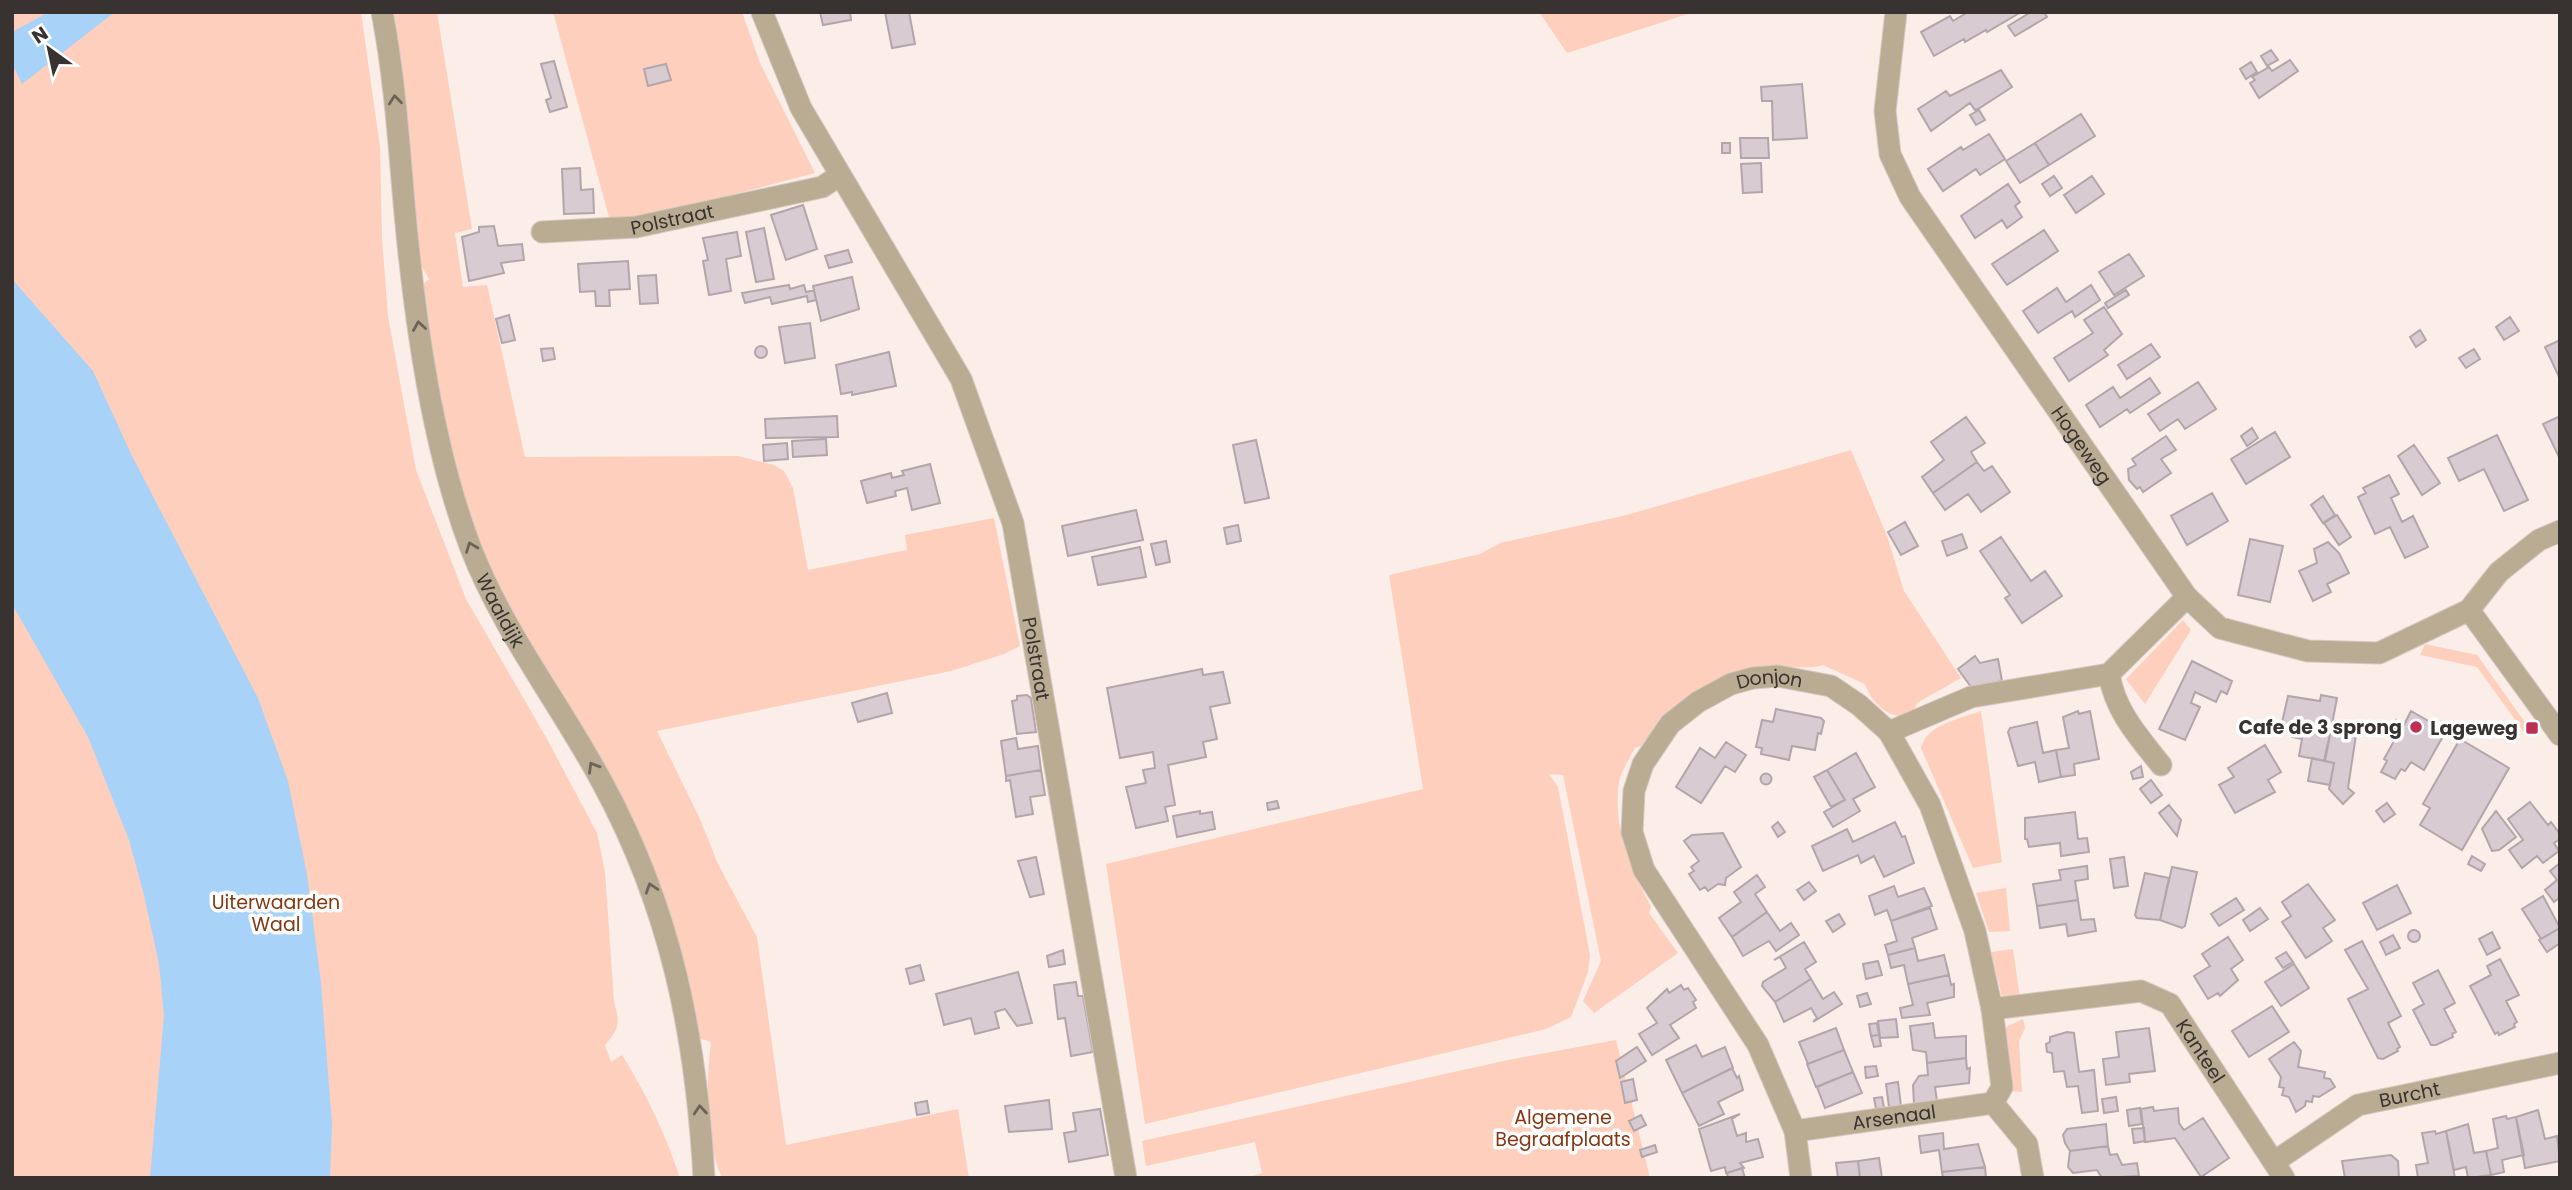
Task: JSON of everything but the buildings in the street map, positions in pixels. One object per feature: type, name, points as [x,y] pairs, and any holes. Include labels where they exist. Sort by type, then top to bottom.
[{"type":"street","name":"Waaldijk","points":[[383,12],[392,72],[419,332],[455,501],[470,547],[508,629],[601,779],[647,875],[679,978],[690,1030],[704,1178]]},
{"type":"street","name":"Polstraat","points":[[762,12],[801,108],[961,379],[1013,523],[1126,1178]]},
{"type":"street","name":"Hogeweg","points":[[1896,12],[1885,111],[1890,154],[1910,197],[2187,597],[2220,628],[2308,651],[2379,653],[2469,610]]},
{"type":"street","name":"Polstraat","points":[[542,232],[648,224],[822,187],[839,176]]},
{"type":"street","points":[[2560,531],[2539,540],[2499,572],[2469,610],[2560,735]]},
{"type":"street","points":[[1889,732],[1971,697],[2109,674],[2187,597]]},
{"type":"street","points":[[2109,674],[2113,697],[2125,720],[2161,765]]},
{"type":"street","name":"Donjon","points":[[1801,1178],[1795,1131],[1758,1045],[1644,870],[1632,832],[1634,791],[1643,764],[1670,724],[1698,702],[1731,684],[1753,678],[1778,676],[1831,686],[1859,705],[1889,732],[1930,805],[1975,931],[1992,1009],[2002,1087],[1993,1103]]},
{"type":"street","name":"Kanteel","points":[[1992,1009],[2141,991],[2170,1004],[2279,1170]]},
{"type":"street","name":"Burcht","points":[[2279,1170],[2358,1105],[2560,1063]]},
{"type":"street","points":[[1993,1103],[2027,1144],[2033,1178]]},
{"type":"street","name":"Arsenaal","points":[[1795,1131],[1993,1103]]},
{"type":"green space","name":"Uiterwaarden Waal","points":[[12,12],[361,12],[380,147],[382,238],[388,316],[416,470],[466,599],[547,739],[597,833],[605,872],[614,1002],[618,1020],[614,1034],[605,1045],[611,1062],[622,1055],[639,1084],[662,1130],[680,1178],[12,1178]]},
{"type":"green space","points":[[390,12],[437,12],[472,229],[455,233],[463,287],[487,285],[525,457],[738,456],[774,465],[784,471],[793,488],[808,570],[907,550],[905,535],[994,518],[1020,646],[951,671],[657,731],[700,819],[718,864],[757,937],[786,1145],[958,1109],[969,1178],[722,1178],[709,1129],[708,1076],[711,1042],[698,1038],[685,975],[511,619],[470,523],[437,390],[420,287],[429,279],[417,258]]},
{"type":"green space","points":[[553,12],[742,12],[760,63],[815,173],[648,217],[609,217]]},
{"type":"green space","points":[[1539,12],[1694,12],[1567,53]]},
{"type":"green space","points":[[1851,450],[1887,536],[1904,591],[1961,678],[1917,703],[1912,714],[1904,716],[1883,709],[1872,698],[1865,684],[1823,665],[1744,669],[1710,683],[1679,704],[1641,746],[1635,748],[1619,783],[1618,799],[1618,815],[1625,847],[1651,906],[1649,913],[1678,953],[1594,1013],[1583,1001],[1601,961],[1563,775],[1549,774],[1558,787],[1590,955],[1588,972],[1571,1017],[1546,1029],[1145,1124],[1106,864],[1423,789],[1389,575],[1480,554],[1500,543],[1627,515]]},
{"type":"green space","points":[[2183,620],[2191,630],[2145,704],[2126,679]]},
{"type":"green space","points":[[2425,644],[2477,655],[2534,735],[2526,735],[2477,667],[2420,655]]},
{"type":"green space","points":[[1981,711],[2002,862],[1973,868],[1921,748],[1924,740],[1937,728]]},
{"type":"green space","points":[[2006,888],[2010,931],[1989,932],[1976,893]]},
{"type":"green space","points":[[2013,949],[2020,998],[2002,997],[1991,952]]},
{"type":"green space","points":[[2023,1019],[2025,1028],[2019,1041],[2022,1092],[2007,1091],[2004,1028]]},
{"type":"green space","name":"Algemene Begraafplaats","points":[[1616,1040],[1650,1178],[1245,1178],[1262,1173],[1255,1142],[1146,1166],[1142,1141],[1508,1060]]},
{"type":"water","points":[[49,12],[115,12],[22,84],[12,63],[12,32]]},
{"type":"water","points":[[12,279],[93,371],[132,456],[258,698],[288,781],[307,874],[321,983],[332,1124],[330,1178],[150,1178],[164,1015],[159,964],[144,895],[129,840],[88,737],[12,604]]},
{"type":"place","name":"Cafe de 3 sprong","points":[[2416,727]]},
{"type":"place","name":"Lageweg","points":[[2532,728]]}]
